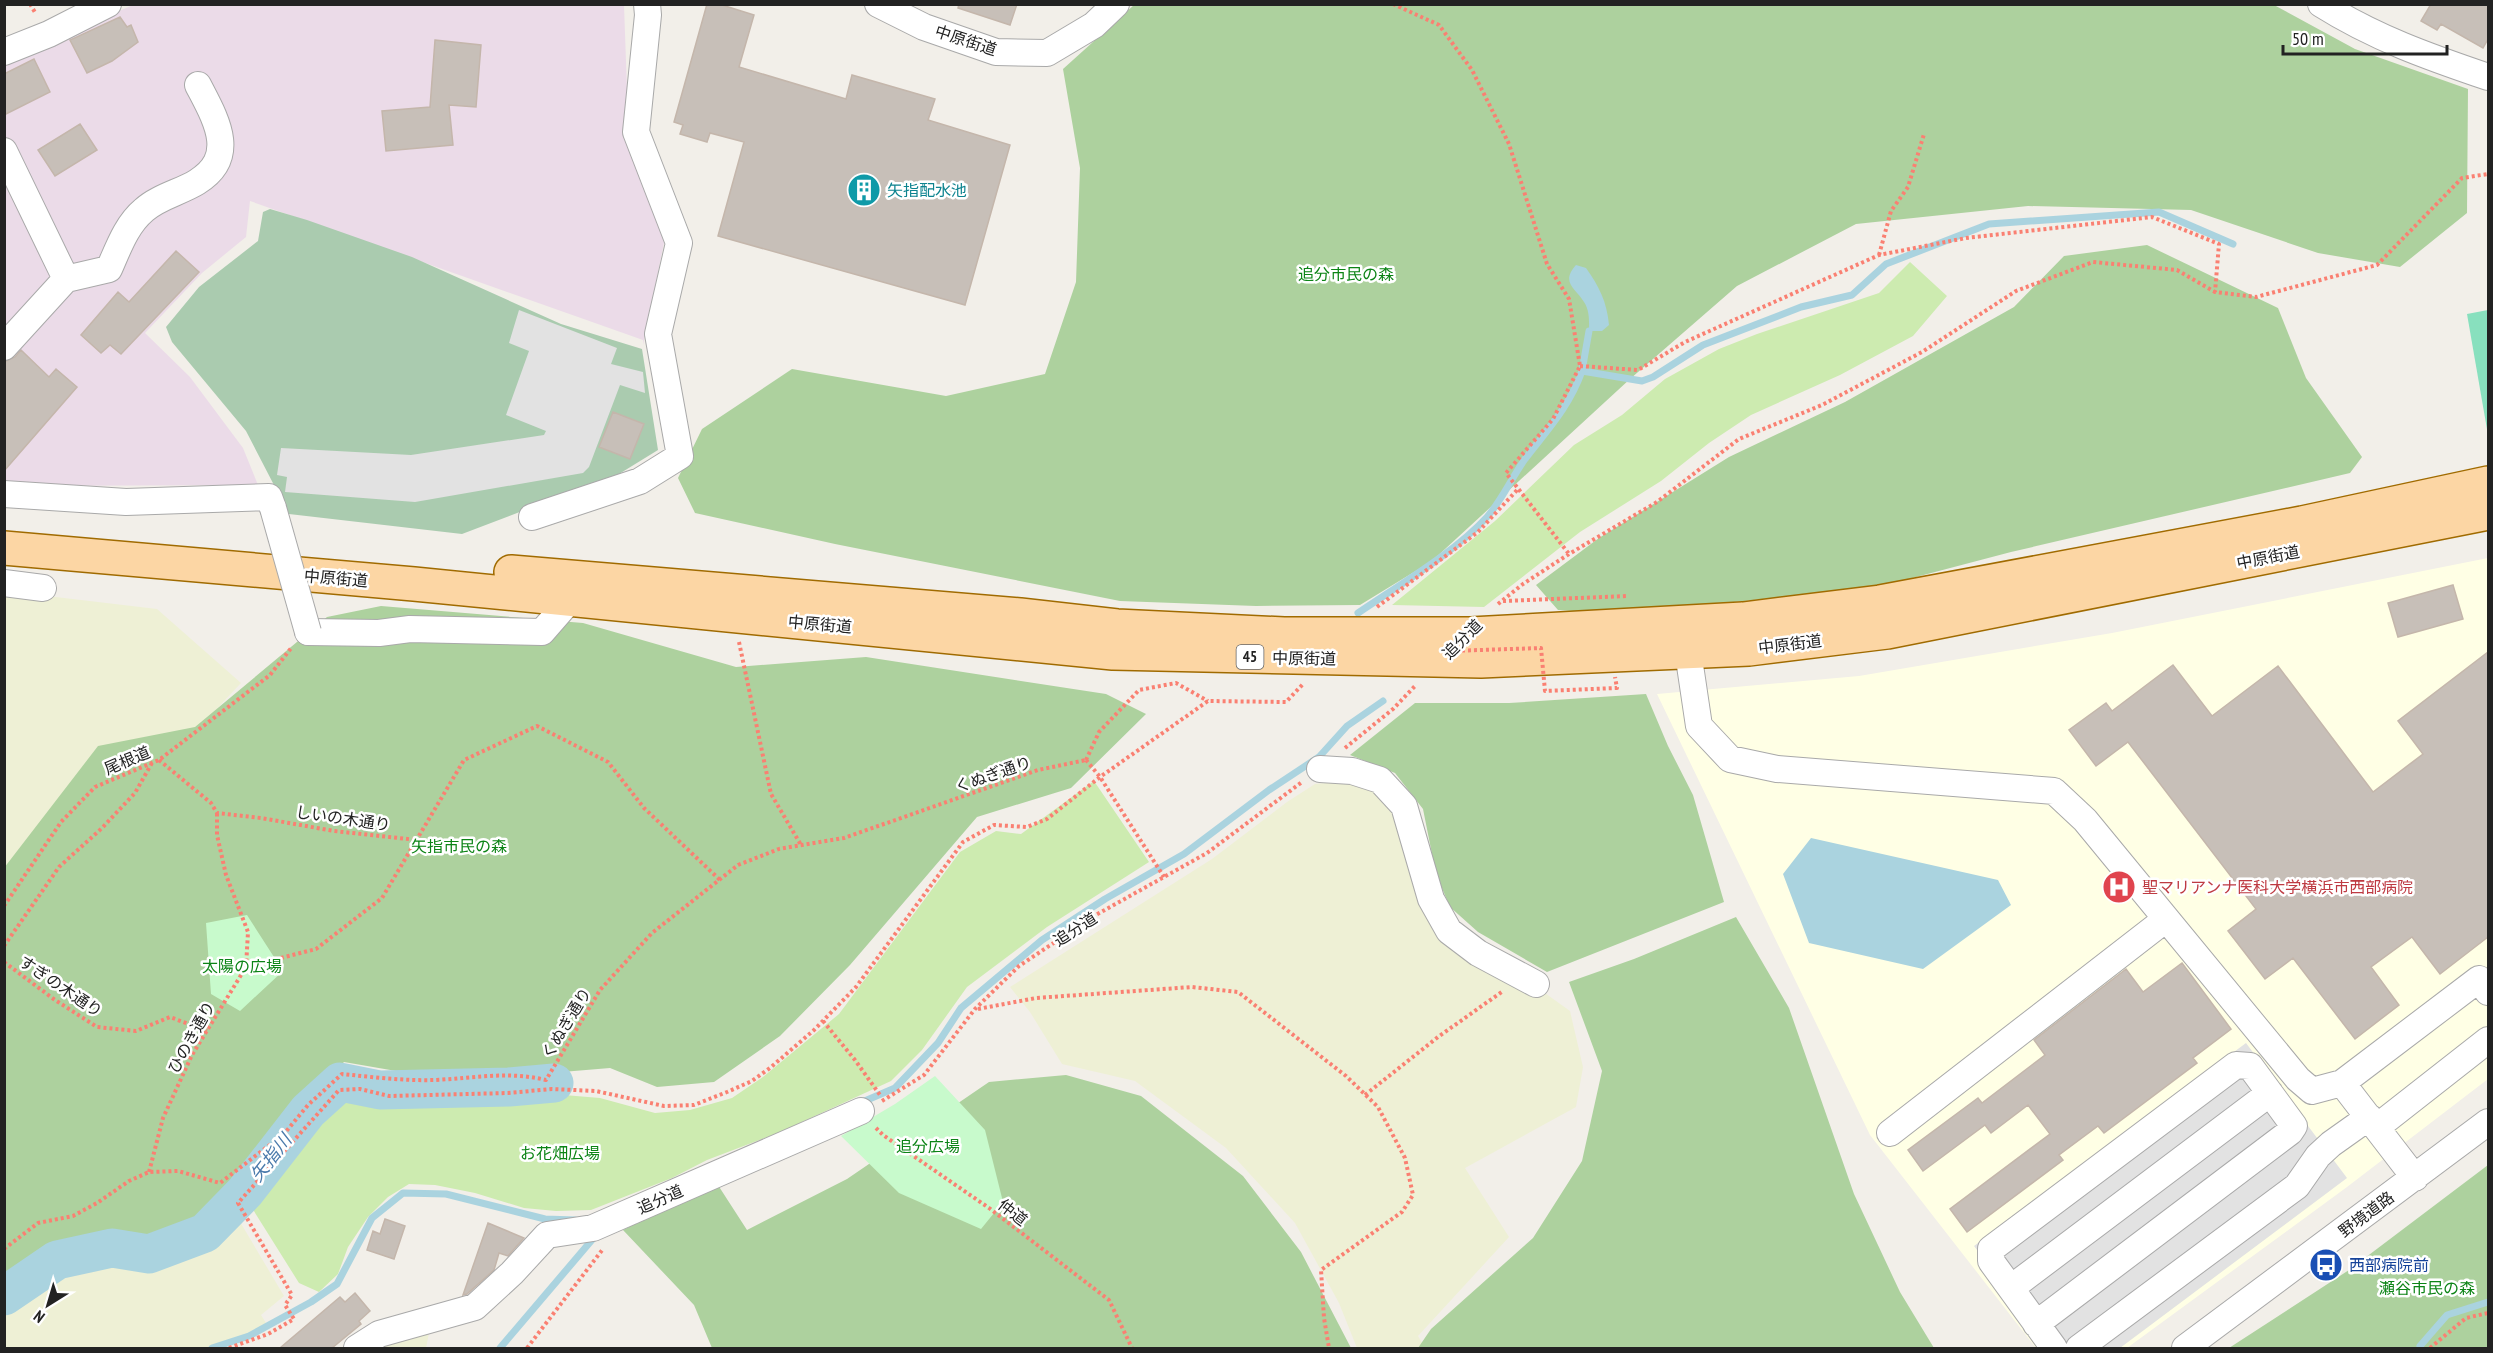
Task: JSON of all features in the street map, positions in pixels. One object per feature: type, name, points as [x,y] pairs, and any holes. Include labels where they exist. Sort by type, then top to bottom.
[{"type":"main road","name":"中原街道","points":[[4,526],[426,565],[1020,615],[1117,626],[1284,634],[1471,634],[1743,619],[1880,602],[2302,523],[2488,483]]},
{"type":"main road","name":"中原街道","points":[[4,548],[414,584],[1113,653],[1481,661],[1749,649],[1887,632],[2488,513]]},
{"type":"street","points":[[4,52],[49,34],[108,4]]},
{"type":"street","points":[[532,517],[640,481],[680,456],[658,334],[679,243],[636,132],[648,15],[647,4]]},
{"type":"street","name":"中原街道","points":[[878,4],[924,27],[996,52],[1047,53],[1094,26],[1116,4]]},
{"type":"street","points":[[2321,4],[2350,22],[2414,52],[2488,77]]},
{"type":"street","points":[[4,347],[66,279],[109,269],[125,233],[144,209],[198,181],[217,163],[223,142],[213,114],[198,85]]},
{"type":"street","points":[[4,151],[66,279]]},
{"type":"street","points":[[4,494],[126,502],[269,497],[308,632],[379,633],[410,629],[542,632],[569,601]]},
{"type":"street","points":[[4,583],[43,588]]},
{"type":"street","points":[[1688,652],[1699,726],[1730,759],[1777,769],[2054,791],[2085,820],[2298,1079],[2312,1091],[2342,1083],[2479,979],[2488,992]]},
{"type":"street","points":[[1320,769],[1352,771],[1380,780],[1404,806],[1431,899],[1449,931],[1478,953],[1529,980]]},
{"type":"street","points":[[1890,1133],[2166,919]]},
{"type":"street","points":[[2079,1348],[2297,1186],[2318,1156],[2331,1144],[2373,1122],[2488,1040]]},
{"type":"street","points":[[2036,1324],[2290,1132],[2294,1126],[2250,1066],[2236,1065],[1991,1249],[1991,1261],[2036,1324],[2054,1348]]},
{"type":"street","points":[[2342,1083],[2415,1178]]},
{"type":"street","points":[[2011,1288],[2270,1093]]},
{"type":"street","name":"追分道","points":[[357,1348],[379,1334],[475,1307],[512,1274],[547,1234],[593,1228],[872,1106]]},
{"type":"street","name":"野境道路","points":[[2185,1348],[2488,1122]]},
{"type":"path","points":[[30,4],[33,10]]},
{"type":"path","points":[[1393,4],[1439,25],[1472,70],[1509,144],[1547,264],[1569,299],[1580,366],[1553,419],[1506,473],[1569,554]]},
{"type":"path","points":[[1879,255],[1891,211],[1908,187],[1924,134]]},
{"type":"path","points":[[1580,366],[1638,370],[1685,342],[1879,255],[1966,238],[2152,217],[2219,244],[2216,292],[2256,297],[2377,265],[2462,178],[2488,174]]},
{"type":"path","name":"追分道","points":[[1495,607],[1522,584],[1657,502],[1739,439],[1822,405],[1922,352],[2016,291],[2094,262],[2177,270],[2216,292]]},
{"type":"path","points":[[1371,611],[1478,532],[1518,489]]},
{"type":"path","points":[[1503,601],[1627,596],[1633,604]]},
{"type":"path","name":"尾根道","points":[[4,906],[61,822],[95,787],[156,760],[270,675],[298,639],[308,632]]},
{"type":"path","points":[[738,636],[771,794],[801,845]]},
{"type":"path","name":"追分道","points":[[1442,659],[1457,644]]},
{"type":"path","points":[[1450,651],[1541,648],[1545,691],[1617,688],[1615,677]]},
{"type":"path","points":[[1164,877],[1100,777],[1086,760],[1099,732],[1139,690],[1176,683],[1208,701],[1286,702],[1307,680]]},
{"type":"path","name":"追分道","points":[[872,1106],[924,1075],[975,1009],[1018,966],[1094,916],[1207,853],[1320,769],[1393,709],[1417,684]]},
{"type":"path","points":[[230,1348],[268,1334],[294,1319],[285,1305],[292,1295],[238,1203],[339,1090],[360,1089],[389,1096],[596,1091],[664,1106],[694,1105],[752,1081],[823,1021],[856,987],[963,842],[994,825],[1027,827],[1047,819],[1100,777],[1208,701]]},
{"type":"path","points":[[246,967],[316,949],[382,898],[464,760],[537,726],[608,762],[644,808],[720,880]]},
{"type":"path","points":[[4,946],[59,867],[135,794],[156,760],[211,803],[217,813]]},
{"type":"path","name":"くぬぎ通り","points":[[4,1249],[38,1222],[73,1216],[129,1181],[149,1172],[178,1171],[220,1183],[284,1134],[308,1105],[342,1074],[435,1080],[478,1075],[528,1076],[546,1080],[600,990],[652,933],[738,866],[779,849],[844,838],[1038,770],[1086,760]]},
{"type":"path","name":"しいの木通り","points":[[217,813],[334,831],[417,840]]},
{"type":"path","name":"ひのき通り","points":[[149,1172],[163,1118],[192,1055],[246,967],[248,932],[226,875],[217,834],[217,813]]},
{"type":"path","name":"すぎの木通り","points":[[4,962],[55,1000],[97,1027],[136,1031],[170,1017],[207,1031]]},
{"type":"path","points":[[1365,1095],[1437,1037],[1529,980]]},
{"type":"path","points":[[975,1009],[1036,998],[1192,987],[1238,992],[1346,1076],[1378,1107],[1405,1158],[1413,1195],[1402,1212],[1321,1270],[1324,1318],[1329,1348]]},
{"type":"path","name":"仲道","points":[[823,1021],[855,1060],[883,1135],[989,1208],[1109,1300],[1132,1348]]},
{"type":"path","points":[[527,1348],[606,1246]]},
{"type":"path","points":[[2430,1348],[2466,1318],[2488,1313]]},
{"type":"shaded area","points":[[133,5],[624,5],[629,147],[665,238],[643,345],[643,340],[250,201],[246,237],[202,273],[145,333],[190,377],[243,448],[258,485],[5,486],[4,61]]},
{"type":"shaded area","points":[[270,209],[412,257],[561,324],[642,349],[658,450],[619,474],[462,534],[289,514],[246,431],[172,342],[166,327],[199,287],[258,241],[263,212]]},
{"type":"shaded area","points":[[519,310],[617,348],[611,364],[643,372],[645,393],[620,385],[589,467],[583,473],[415,502],[285,492],[287,477],[277,475],[281,448],[411,455],[544,435],[546,431],[506,415],[529,351],[509,343]]},
{"type":"shaded area","name":"聖マリアンナ医科大学横浜市西部病院","points":[[2488,558],[2488,1079],[2347,1187],[2127,1348],[2036,1348],[1870,1135],[1657,694],[1859,676],[2112,633]]},
{"type":"shaded area","points":[[5,591],[157,609],[241,683],[210,716],[5,887]]},
{"type":"shaded area","points":[[1356,780],[1388,798],[1405,836],[1424,906],[1570,1011],[1583,1067],[1576,1107],[1465,1168],[1509,1237],[1418,1336],[1425,1348],[1357,1348],[1339,1303],[1295,1223],[1226,1148],[1135,1081],[1062,1064],[1030,1012],[1010,987],[1212,859],[1287,802],[1315,784]]},
{"type":"shaded area","points":[[2246,1043],[2347,1178],[2120,1348],[2052,1348],[1974,1246]]},
{"type":"shaded area","points":[[233,1210],[284,1296],[261,1315],[268,1326],[211,1348],[5,1348],[5,1296],[57,1260],[112,1248],[149,1254],[205,1233]]},
{"type":"shaded area","points":[[429,1333],[426,1348],[376,1348],[389,1341]]},
{"type":"green space","name":"追分市民の森","points":[[1134,5],[2274,5],[2355,49],[2468,89],[2467,213],[2400,267],[2318,253],[2191,210],[2028,206],[1856,224],[1737,286],[1630,379],[1432,561],[1360,605],[1256,606],[1120,601],[835,544],[695,513],[678,478],[702,429],[792,369],[946,396],[1045,374],[1076,282],[1080,168],[1063,69]]},
{"type":"green space","points":[[2147,245],[2278,308],[2306,378],[2362,457],[2350,473],[2011,552],[1878,587],[1619,614],[1558,610],[1536,585],[1599,538],[1729,457],[1845,402],[2014,307],[2064,256]]},
{"type":"green space","points":[[1910,262],[1947,296],[1913,336],[1840,375],[1751,415],[1709,443],[1661,481],[1580,532],[1484,607],[1392,605],[1495,521],[1574,445],[1622,415],[1665,379],[1719,349],[1879,293]]},
{"type":"green space","points":[[2488,310],[2488,435],[2467,314]]},
{"type":"green space","name":"矢指市民の森","points":[[381,606],[583,623],[736,667],[866,657],[1106,694],[1146,714],[1071,788],[977,817],[850,965],[780,1036],[714,1082],[657,1087],[610,1068],[454,1081],[344,1062],[246,1161],[205,1233],[156,1241],[61,1243],[5,1282],[4,868],[98,746],[195,727],[327,617]]},
{"type":"green space","points":[[1646,694],[1668,746],[1693,795],[1724,902],[1547,972],[1478,932],[1450,907],[1436,874],[1423,809],[1395,773],[1350,755],[1415,703],[1509,703]]},
{"type":"green space","name":"お花畑広場","points":[[1094,781],[1149,862],[1047,927],[967,987],[922,1050],[891,1081],[778,1133],[707,1160],[672,1178],[591,1210],[556,1211],[524,1208],[475,1193],[435,1185],[409,1184],[388,1197],[368,1217],[348,1247],[338,1274],[319,1292],[299,1283],[247,1200],[274,1158],[325,1109],[354,1096],[406,1098],[564,1095],[600,1098],[655,1113],[690,1110],[732,1098],[763,1077],[839,1014],[960,852],[996,831],[1021,834]]},
{"type":"green space","name":"太陽の広場","points":[[247,915],[283,971],[240,1011],[211,994],[206,923]]},
{"type":"green space","points":[[1736,917],[1789,1008],[1854,1194],[1900,1292],[1934,1348],[1418,1348],[1431,1329],[1533,1238],[1582,1161],[1602,1071],[1569,982],[1634,959]]},
{"type":"green space","points":[[1066,1075],[1141,1096],[1243,1176],[1301,1252],[1351,1348],[712,1348],[694,1305],[623,1230],[716,1182],[747,1230],[847,1179],[989,1082]]},
{"type":"green space","name":"追分広場","points":[[935,1076],[985,1130],[1003,1202],[981,1229],[899,1193],[841,1136],[895,1104]]},
{"type":"green space","name":"瀬谷市民の森","points":[[2488,1165],[2488,1348],[2229,1348],[2349,1270]]},
{"type":"water","points":[[1576,265],[1586,268],[1602,295],[1609,325],[1602,331],[1589,331],[1586,305],[1569,281],[1571,271]]},
{"type":"water","points":[[1811,838],[1998,880],[2011,905],[1923,969],[1809,943],[1783,874]]},
{"type":"building","name":"矢指配水池","points":[[707,4],[719,4],[754,15],[739,67],[846,99],[852,75],[935,99],[928,120],[1010,145],[965,305],[718,236],[744,142],[710,133],[707,142],[680,134],[683,125],[674,122]]},
{"type":"building","points":[[959,4],[1017,4],[1010,25],[958,8]]},
{"type":"building","points":[[2431,4],[2488,4],[2488,39],[2483,48],[2441,24],[2437,30],[2421,21]]},
{"type":"building","points":[[120,17],[127,27],[131,25],[138,42],[112,61],[87,73],[70,40]]},
{"type":"building","points":[[435,40],[481,45],[476,107],[449,105],[453,145],[386,151],[382,111],[430,107]]},
{"type":"building","points":[[34,59],[50,92],[4,115],[4,74]]},
{"type":"building","points":[[80,124],[97,150],[55,176],[38,150]]},
{"type":"building","points":[[176,251],[199,272],[121,354],[110,345],[101,353],[81,335],[118,292],[129,302]]},
{"type":"building","points":[[21,350],[49,377],[56,369],[77,387],[4,471],[4,362],[15,357]]},
{"type":"building","points":[[613,412],[644,424],[630,459],[599,447]]},
{"type":"building","points":[[2453,585],[2463,619],[2398,637],[2388,603]]},
{"type":"building","points":[[2488,652],[2488,937],[2440,974],[2412,937],[2371,967],[2399,1005],[2355,1039],[2293,958],[2265,979],[2228,931],[2256,909],[2128,742],[2096,766],[2069,730],[2106,703],[2112,711],[2173,665],[2212,716],[2278,666],[2373,792],[2423,754],[2398,721]]},
{"type":"building","points":[[2182,963],[2231,1029],[2193,1058],[2197,1063],[2104,1133],[2098,1126],[2059,1155],[2063,1160],[1967,1232],[1950,1209],[2050,1134],[2028,1105],[1991,1133],[1985,1125],[1923,1171],[1908,1150],[1978,1098],[1982,1103],[2045,1055],[2034,1040],[2126,969],[2143,992]]},
{"type":"building","points":[[385,1219],[405,1226],[394,1259],[367,1250],[373,1231],[380,1234]]},
{"type":"building","points":[[488,1223],[524,1238],[508,1256],[499,1253],[494,1270],[463,1295]]},
{"type":"building","points":[[355,1293],[370,1311],[359,1321],[361,1324],[332,1348],[280,1348],[340,1297],[345,1302]]},
{"type":"waterway","points":[[1358,613],[1442,556],[1487,517],[1525,459],[1564,407],[1582,371],[1642,381],[1653,377],[1703,345],[1801,307],[1852,295],[1886,264],[1989,224],[2159,212],[2233,244]]},
{"type":"waterway","points":[[1582,371],[1589,331]]},
{"type":"waterway","points":[[860,1103],[895,1088],[938,1043],[961,1008],[1042,940],[1105,899],[1184,854],[1269,790],[1319,757],[1347,726],[1383,701]]},
{"type":"waterway","name":"矢指川","points":[[4,1296],[57,1260],[112,1248],[149,1254],[205,1233],[245,1192],[308,1111],[340,1082],[380,1090],[509,1087],[554,1083]]},
{"type":"waterway","points":[[212,1348],[249,1336],[311,1302],[337,1284],[372,1218],[403,1193],[446,1194],[545,1219],[575,1220]]},
{"type":"waterway","points":[[500,1348],[597,1234]]},
{"type":"waterway","points":[[2420,1346],[2447,1315],[2488,1302]]},
{"type":"place","name":"矢指配水池","points":[[864,190]]},
{"type":"place","name":"聖マリアンナ医科大学横浜市西部病院","points":[[2119,887]]},
{"type":"place","name":"西部病院前","points":[[2326,1265]]}]
